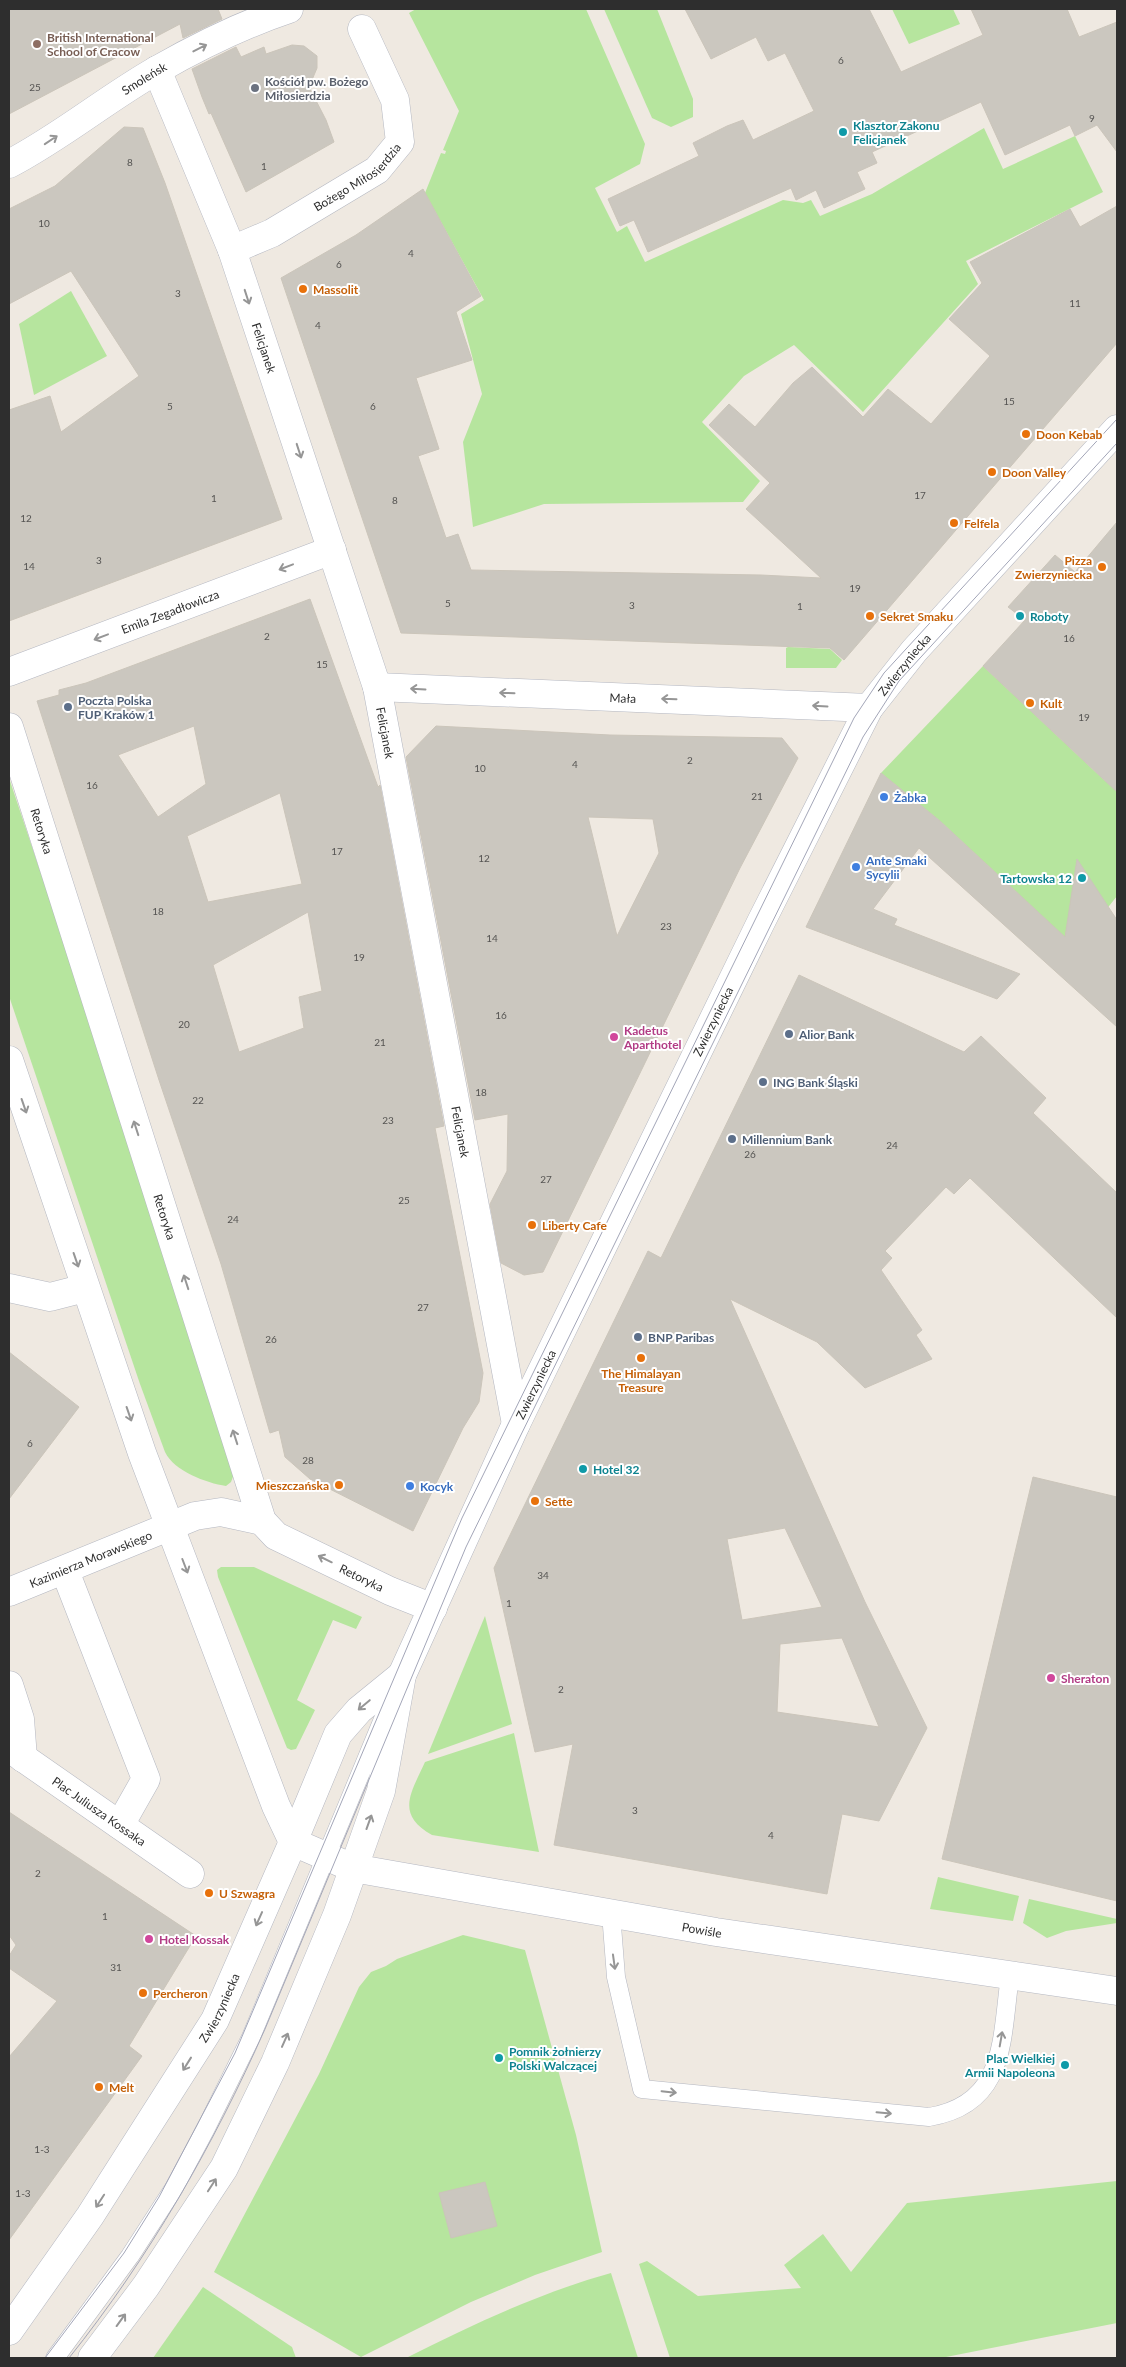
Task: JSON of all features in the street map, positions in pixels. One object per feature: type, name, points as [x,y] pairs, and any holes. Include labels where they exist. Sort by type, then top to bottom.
[{"type":"street","name":"Smoleńsk","points":[[9,164],[38,149],[156,70],[259,19],[289,9]]},
{"type":"street","name":"Bożego Miłosierdzia","points":[[232,250],[272,233],[377,170],[400,142],[395,100],[362,29]]},
{"type":"street","name":"Felicjanek","points":[[156,70],[232,250],[377,687],[516,1424]]},
{"type":"street","name":"Zwierzyniecka","points":[[92,2358],[146,2286],[224,2168],[275,2063],[309,1985],[353,1868],[385,1775],[402,1675],[516,1424],[761,922],[869,708],[914,651],[1117,429]]},
{"type":"street","name":"Emila Zegadłowicza","points":[[9,672],[332,550]]},
{"type":"street","name":"Mała","points":[[377,687],[869,708]]},
{"type":"street","name":"Retoryka","points":[[9,727],[262,1522],[276,1536],[390,1591],[433,1608]]},
{"type":"street","points":[[9,1060],[142,1453],[276,1806],[293,1842]]},
{"type":"street","points":[[9,1288],[50,1297],[85,1288]]},
{"type":"street","name":"Kazimierza Morawskiego","points":[[9,1592],[65,1571],[170,1525],[207,1513],[221,1512],[262,1522]]},
{"type":"street","points":[[65,1571],[146,1779],[120,1825]]},
{"type":"street","name":"Zwierzyniecka","points":[[9,2331],[90,2216],[214,2020],[293,1842],[338,1734],[358,1710],[402,1675]]},
{"type":"street","points":[[9,1685],[20,1719],[16,1753]]},
{"type":"street","name":"Plac Juliusza Kossaka","points":[[16,1753],[190,1874]]},
{"type":"street","name":"Powiśle","points":[[293,1842],[326,1858],[353,1868],[716,1932],[1117,1991]]},
{"type":"lane","points":[[55,2358],[130,2256],[174,2188],[251,2037],[402,1675]]},
{"type":"lane","points":[[611,1913],[616,1977],[642,2089],[929,2117],[943,2115],[964,2106],[975,2098],[992,2076],[997,2062],[1010,1976]]},
{"type":"green space","points":[[416,9],[586,9],[645,144],[640,164],[595,188],[617,232],[627,226],[645,262],[783,200],[803,203],[811,200],[820,216],[872,194],[984,128],[1003,169],[1075,136],[1103,192],[966,261],[978,284],[863,412],[794,345],[744,376],[702,422],[760,481],[743,502],[544,504],[473,527],[463,442],[482,394],[461,314],[484,300],[425,193],[441,153],[445,154],[446,151],[443,150],[459,111],[409,13]]},
{"type":"green space","points":[[604,9],[657,9],[693,99],[693,117],[671,127],[652,118]]},
{"type":"green space","points":[[892,9],[953,9],[960,24],[909,44]]},
{"type":"green space","points":[[71,291],[107,356],[34,395],[19,324]]},
{"type":"green space","points":[[786,648],[830,649],[842,660],[836,668],[786,668]]},
{"type":"green space","points":[[983,666],[1117,790],[1117,896],[1076,948],[940,821],[881,773]]},
{"type":"green space","points":[[9,778],[146,1188],[234,1474],[231,1482],[226,1486],[191,1475],[169,1459],[165,1452],[140,1384],[9,996]]},
{"type":"green space","points":[[221,1567],[254,1567],[362,1617],[356,1629],[333,1620],[297,1700],[315,1710],[296,1749],[291,1750],[287,1748],[218,1577],[217,1570]]},
{"type":"green space","points":[[485,1616],[512,1724],[428,1754]]},
{"type":"green space","points":[[514,1733],[539,1852],[432,1835],[413,1819],[409,1802],[425,1762]]},
{"type":"green space","points":[[938,1877],[1019,1896],[1013,1921],[930,1909]]},
{"type":"green space","points":[[1029,1899],[1117,1919],[1117,1923],[1066,1931],[1047,1938],[1023,1923]]},
{"type":"green space","points":[[463,1935],[525,1950],[576,2135],[602,2252],[535,2275],[471,2302],[361,2357],[214,2272],[319,2074],[359,1987],[371,1972],[397,1959]]},
{"type":"green space","points":[[1117,2181],[1117,2323],[941,2358],[670,2358],[639,2264],[647,2261],[698,2296],[801,2288],[784,2265],[823,2234],[851,2272],[907,2203]]},
{"type":"green space","points":[[611,2273],[638,2358],[406,2358],[532,2300]]},
{"type":"green space","points":[[203,2287],[292,2347],[296,2358],[153,2358]]},
{"type":"building","points":[[9,9],[218,9],[222,19],[183,38],[180,24],[9,114]]},
{"type":"building","points":[[685,9],[869,9],[901,72],[983,35],[971,9],[1067,9],[1079,37],[1117,22],[1117,152],[1097,125],[1075,136],[1070,125],[1005,155],[981,102],[872,152],[877,163],[857,172],[865,189],[824,208],[816,190],[796,200],[791,188],[648,252],[634,220],[620,226],[608,199],[699,156],[693,143],[727,126],[743,120],[753,140],[814,111],[785,53],[768,61],[756,37],[711,59]]},
{"type":"building","points":[[292,45],[304,46],[317,56],[317,68],[309,87],[326,120],[334,142],[246,192],[211,113],[209,114],[192,69],[236,47],[241,57],[264,47],[266,54]]},
{"type":"building","points":[[124,127],[143,128],[165,183],[282,519],[9,621],[9,410],[50,396],[61,432],[139,376],[71,271],[9,304],[9,209],[55,186]]},
{"type":"building","points":[[423,189],[481,296],[456,312],[472,360],[416,378],[439,449],[418,456],[446,538],[458,534],[471,570],[761,575],[821,578],[746,509],[770,483],[709,425],[729,404],[755,427],[793,383],[812,367],[863,417],[888,389],[931,424],[990,356],[949,319],[982,283],[970,262],[1070,209],[1080,227],[1117,206],[1117,343],[844,660],[830,648],[401,633],[281,278],[356,235]]},
{"type":"building","points":[[1117,522],[1117,792],[983,666],[1025,620],[1008,607],[1055,555],[1075,572]]},
{"type":"building","points":[[310,599],[378,787],[380,785],[444,1126],[435,1128],[483,1373],[479,1402],[463,1428],[413,1531],[310,1479],[285,1457],[279,1430],[270,1433],[221,1264],[159,1080],[37,701],[59,695],[59,690],[86,683]],"holes":[[[194,726],[206,784],[158,817],[118,755]],[[280,793],[302,884],[208,902],[187,836]],[[308,912],[322,991],[299,997],[304,1028],[239,1052],[213,965]]]},
{"type":"building","points":[[436,726],[610,735],[782,738],[798,758],[740,868],[543,1272],[524,1275],[501,1263],[490,1204],[507,1171],[508,1114],[475,1120],[406,757]],"holes":[[[588,817],[653,819],[659,853],[617,936]]]},
{"type":"building","points":[[881,773],[940,821],[1065,937],[1077,859],[1117,920],[1117,1027],[919,848],[873,909],[897,919],[894,925],[1020,974],[997,999],[806,927]]},
{"type":"building","points":[[799,975],[964,1052],[981,1036],[1046,1098],[1033,1113],[1117,1193],[1117,1318],[970,1178],[954,1194],[946,1187],[885,1251],[892,1258],[881,1270],[922,1330],[916,1335],[932,1359],[865,1388],[817,1342],[730,1299],[865,1602],[927,1728],[879,1821],[842,1814],[827,1894],[554,1845],[573,1744],[535,1752],[494,1568],[648,1251],[661,1258]],"holes":[[[785,1528],[822,1607],[742,1620],[727,1539]],[[842,1638],[879,1727],[777,1712],[780,1644]]]},
{"type":"building","points":[[9,1352],[79,1407],[9,1499]]},
{"type":"building","name":"Sheraton","points":[[1033,1477],[1117,1497],[1117,1901],[942,1859]]},
{"type":"building","points":[[9,1812],[196,1936],[129,2046],[142,2056],[9,2240],[9,2057],[57,2001],[9,1968],[9,1956],[16,1945],[9,1935]]},
{"type":"building","points":[[485,2182],[497,2226],[451,2238],[439,2193]]},
{"type":"tram line","points":[[45,2358],[124,2253],[159,2197],[235,2053],[462,1518],[854,718],[884,673],[1117,419]]},
{"type":"tram line","points":[[69,2358],[126,2281],[152,2241],[178,2200],[224,2116],[265,2029],[466,1547],[863,737],[899,681],[1117,443]]},
{"type":"place","name":"British International School of Cracow","points":[[37,44]]},
{"type":"place","name":"Kościół pw. Bożego Miłosierdzia","points":[[255,88]]},
{"type":"place","name":"Klasztor Zakonu Felicjanek","points":[[843,132]]},
{"type":"place","name":"Massolit","points":[[303,289]]},
{"type":"place","name":"Doon Kebab","points":[[1026,434]]},
{"type":"place","name":"Doon Valley","points":[[992,472]]},
{"type":"place","name":"Felfela","points":[[954,523]]},
{"type":"place","name":"Pizza Zwierzyniecka","points":[[1102,567]]},
{"type":"place","name":"Sekret Smaku","points":[[870,616]]},
{"type":"place","name":"Roboty","points":[[1020,616]]},
{"type":"place","name":"Kult","points":[[1030,703]]},
{"type":"place","name":"Poczta Polska FUP Kraków 1","points":[[68,707]]},
{"type":"place","name":"Żabka","points":[[884,797]]},
{"type":"place","name":"Ante Smaki Sycylii","points":[[856,867]]},
{"type":"place","name":"Tartowska 12","points":[[1082,878]]},
{"type":"place","name":"Alior Bank","points":[[789,1034]]},
{"type":"place","name":"Kadetus Aparthotel","points":[[614,1037]]},
{"type":"place","name":"ING Bank Śląski","points":[[763,1082]]},
{"type":"place","name":"Millennium Bank","points":[[732,1139]]},
{"type":"place","name":"Liberty Cafe","points":[[532,1225]]},
{"type":"place","name":"BNP Paribas","points":[[638,1337]]},
{"type":"place","name":"The Himalayan Treasure","points":[[641,1358]]},
{"type":"place","name":"Hotel 32","points":[[583,1469]]},
{"type":"place","name":"Mieszczańska","points":[[339,1485]]},
{"type":"place","name":"Kocyk","points":[[410,1486]]},
{"type":"place","name":"Sette","points":[[535,1501]]},
{"type":"place","name":"Sheraton","points":[[1051,1678]]},
{"type":"place","name":"U Szwagra","points":[[209,1893]]},
{"type":"place","name":"Hotel Kossak","points":[[149,1939]]},
{"type":"place","name":"Percheron","points":[[143,1993]]},
{"type":"place","name":"Pomnik żołnierzy Polski Walczącej","points":[[499,2058]]},
{"type":"place","name":"Plac Wielkiej Armii Napoleona","points":[[1065,2065]]},
{"type":"place","name":"Melt","points":[[99,2087]]}]
